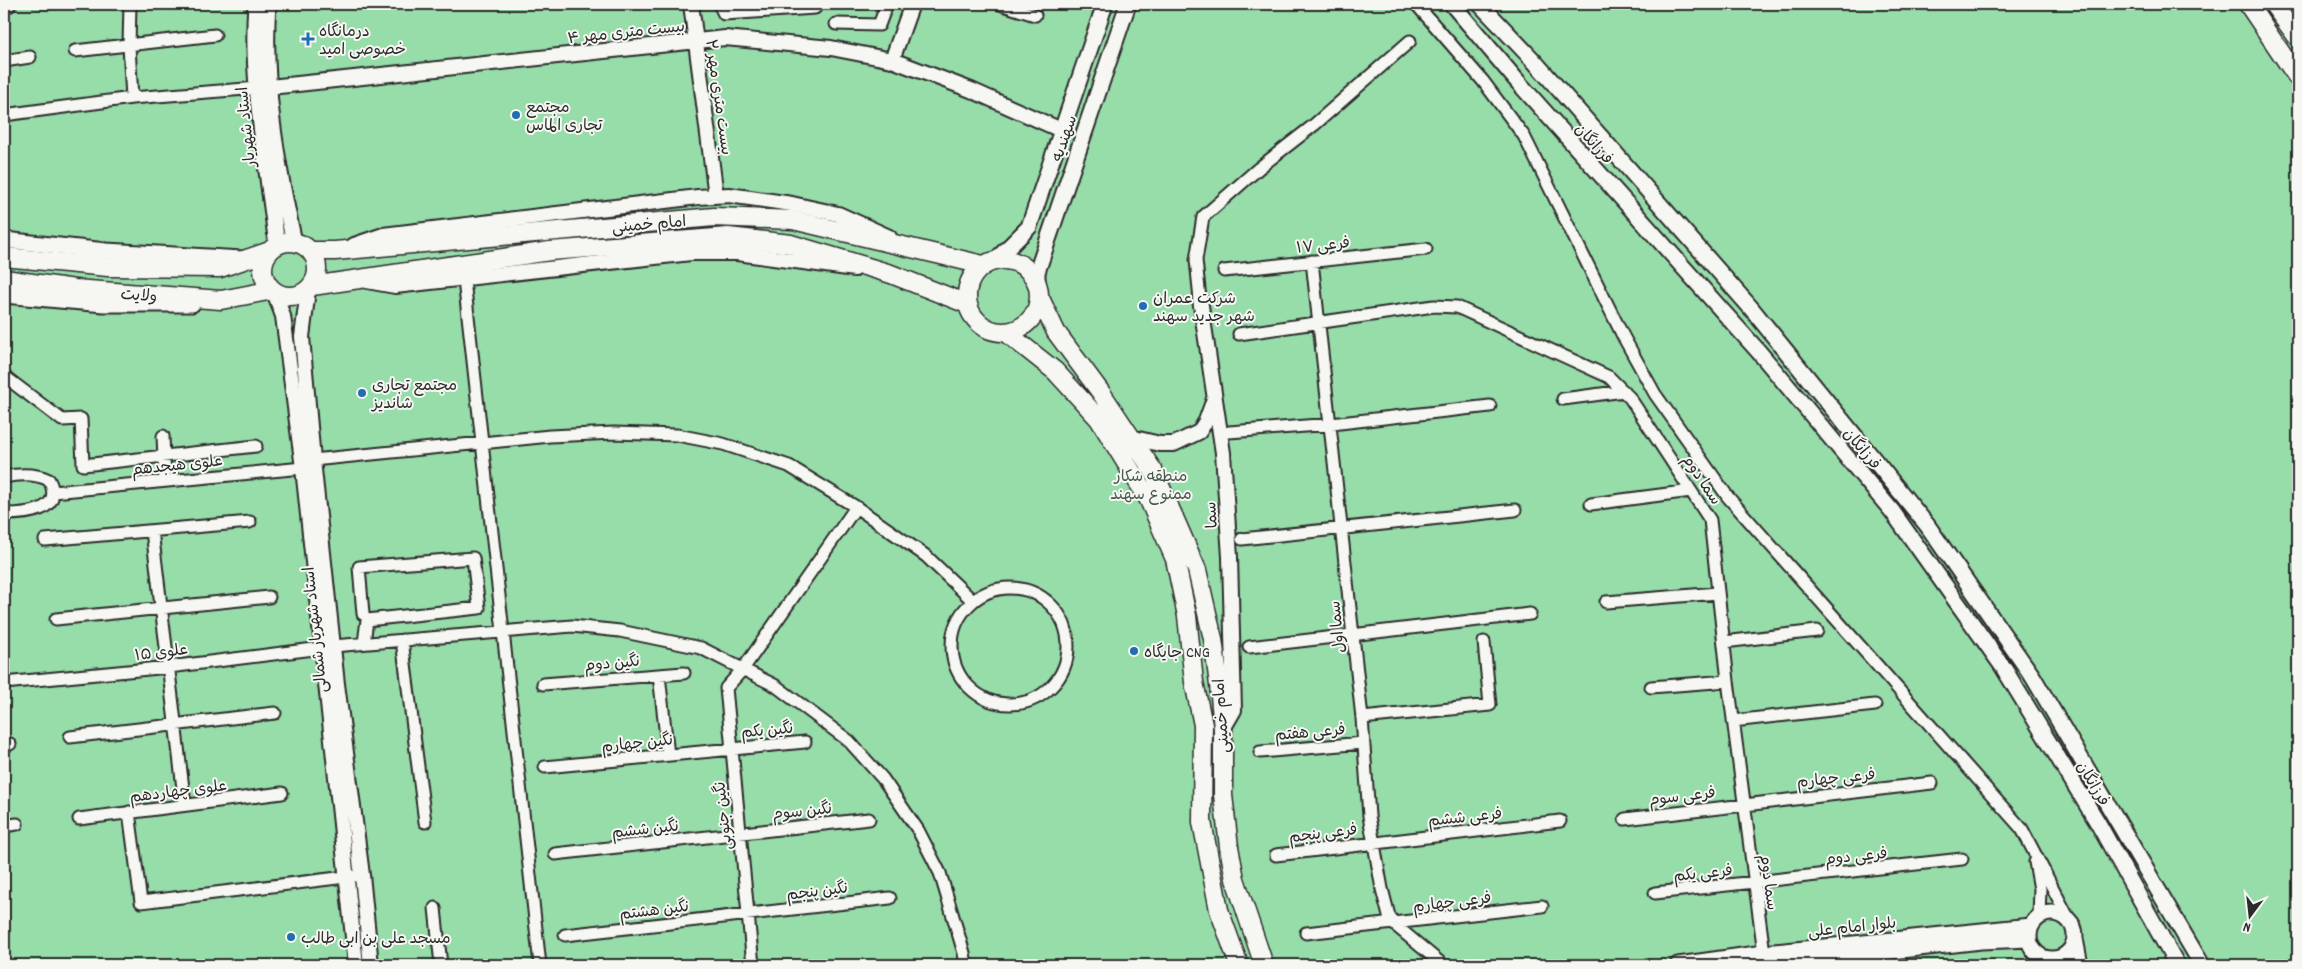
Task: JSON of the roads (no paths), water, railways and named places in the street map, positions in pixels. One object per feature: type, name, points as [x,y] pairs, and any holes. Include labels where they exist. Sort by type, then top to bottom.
[{"type":"main road","name":"استاد شهریار","points":[[256,4],[254,27],[283,194],[294,242]]},
{"type":"main road","name":"استاد شهریار","points":[[268,4],[268,67],[264,88],[273,248]]},
{"type":"main road","name":"سهندیه","points":[[989,263],[1029,227],[1105,4]]},
{"type":"main road","name":"سهندیه","points":[[1038,290],[1037,272],[1128,4]]},
{"type":"main road","name":"فرزانگان","points":[[1452,4],[1524,90],[1759,352],[1892,510],[2004,667],[2098,823],[2177,965]]},
{"type":"main road","name":"فرزانگان","points":[[1480,4],[1534,61],[1751,308],[1927,525],[2033,677],[2202,965]]},
{"type":"main road","points":[[2248,4],[2298,78]]},
{"type":"main road","points":[[2274,4],[2298,38]]},
{"type":"main road","points":[[1061,130],[1082,139]]},
{"type":"main road","name":"امام خمینی","points":[[311,251],[340,251],[714,217],[793,220],[989,263]]},
{"type":"main road","name":"امام خمینی","points":[[310,288],[357,278],[550,251],[728,237],[791,244],[892,274],[967,304]]},
{"type":"main road","points":[[4,240],[106,252],[246,259]]},
{"type":"main road","points":[[294,242],[303,245],[311,251],[318,268],[317,277],[310,288],[298,295],[290,296],[274,291],[265,280],[263,272],[266,257],[273,248],[294,242]]},
{"type":"main road","name":"ولایت","points":[[4,257],[108,267],[220,268],[273,248]]},
{"type":"main road","points":[[1016,262],[1029,271],[1038,290],[1038,307],[1026,324],[1007,333],[986,329],[971,314],[967,304],[966,293],[969,282],[975,273],[989,263],[1016,262]]},
{"type":"main road","name":"ولایت","points":[[4,279],[74,289],[221,300],[274,291]]},
{"type":"main road","name":"امام خمینی","points":[[1038,290],[1056,332],[1102,394],[1154,472],[1197,570],[1212,638],[1223,729],[1223,795],[1229,848],[1235,879],[1264,965]]},
{"type":"main road","points":[[4,295],[114,304],[180,305],[221,300]]},
{"type":"main road","name":"امام خمینی","points":[[1007,333],[1054,371],[1099,419],[1149,500],[1175,559],[1187,616],[1194,682],[1203,725],[1202,822],[1219,910],[1239,965]]},
{"type":"main road","points":[[2075,939],[2072,948],[2051,962],[2033,948],[2033,927],[2049,913],[2061,914],[2070,921],[2074,930],[2080,965]]},
{"type":"main road","name":"بلوار امام علی","points":[[1678,965],[1765,961],[2033,927]]},
{"type":"street","points":[[130,4],[129,46],[132,98]]},
{"type":"street","name":"بیست متری مهر ۲","points":[[691,4],[716,196]]},
{"type":"street","points":[[719,4],[724,14],[815,8]]},
{"type":"street","points":[[836,24],[879,25],[886,4]]},
{"type":"street","points":[[892,60],[912,4]]},
{"type":"street","points":[[1000,4],[1035,15]]},
{"type":"street","points":[[1416,4],[1484,81],[1524,136],[1623,336],[1651,386],[1716,481],[1899,693],[2022,829],[2070,921]]},
{"type":"street","points":[[75,51],[214,36]]},
{"type":"street","name":"بیست متری مهر ۴","points":[[264,88],[724,38],[765,40],[831,48],[892,60],[971,90],[1061,130]]},
{"type":"street","points":[[1200,299],[1196,260],[1204,217],[1259,168],[1314,125],[1410,41]]},
{"type":"street","points":[[4,61],[30,57]]},
{"type":"street","points":[[4,115],[132,98],[264,88]]},
{"type":"street","points":[[340,251],[383,235],[729,195],[792,204],[838,214],[910,247]]},
{"type":"street","name":"فرعی ۱۷","points":[[1224,271],[1426,248]]},
{"type":"street","points":[[357,278],[395,286],[464,280],[530,270],[691,253],[737,253],[892,274]]},
{"type":"street","name":"سما اول","points":[[1312,261],[1362,718],[1369,816],[1389,916],[1395,925],[1443,965]]},
{"type":"street","points":[[464,280],[484,442],[540,965]]},
{"type":"street","name":"استاد شهریار شمالی","points":[[308,464],[302,337],[310,288]]},
{"type":"street","name":"استاد شهریار شمالی","points":[[274,291],[283,316],[308,464],[328,647],[356,965]]},
{"type":"street","name":"سما","points":[[1200,299],[1224,453],[1230,557],[1234,710],[1223,729]]},
{"type":"street","name":"سما دوم","points":[[1239,334],[1434,306],[1456,307],[1609,377],[1624,391],[1710,520],[1728,681],[1765,961]]},
{"type":"street","points":[[4,376],[62,420],[81,419],[83,465],[256,446]]},
{"type":"street","points":[[1563,399],[1624,391]]},
{"type":"street","points":[[1130,437],[1160,444],[1174,444],[1199,432],[1206,421],[1214,398]]},
{"type":"street","points":[[1229,432],[1331,424],[1490,406]]},
{"type":"street","name":"علوی هیجدهم","points":[[53,492],[166,481],[484,442],[614,433],[677,435],[723,444],[789,466],[856,507],[926,556],[973,601]]},
{"type":"street","points":[[163,436],[166,481]]},
{"type":"street","points":[[4,477],[16,475],[41,476],[49,480],[53,492],[51,502],[43,509],[4,514]]},
{"type":"street","points":[[1591,504],[1691,491]]},
{"type":"street","name":"نگین جنوبی","points":[[753,965],[726,688],[743,669],[856,507]]},
{"type":"street","points":[[1242,539],[1515,510]]},
{"type":"street","points":[[45,540],[250,522]]},
{"type":"street","points":[[152,531],[185,805]]},
{"type":"street","points":[[363,614],[358,567],[473,558],[479,608],[367,620],[364,643]]},
{"type":"street","points":[[1016,588],[1041,598],[1055,610],[1064,626],[1068,652],[1063,670],[1046,692],[1022,703],[1004,704],[978,695],[964,683],[955,667],[952,640],[961,614],[973,601],[989,592],[1016,588]]},
{"type":"street","points":[[1606,602],[1718,593]]},
{"type":"street","points":[[56,619],[269,597]]},
{"type":"street","points":[[1248,647],[1530,614]]},
{"type":"street","name":"علوی ۱۵","points":[[4,683],[169,667],[364,643],[572,626],[620,631],[701,648],[776,686],[849,742],[883,779],[918,830],[940,872],[966,965]]},
{"type":"street","points":[[1724,642],[1817,631]]},
{"type":"street","points":[[402,640],[425,822]]},
{"type":"street","points":[[1362,718],[1490,705],[1484,642]]},
{"type":"street","name":"استاد شهریار شمالی","points":[[328,647],[362,874],[371,965]]},
{"type":"street","name":"نگین دوم","points":[[543,684],[684,673]]},
{"type":"street","points":[[659,675],[668,755]]},
{"type":"street","points":[[1651,687],[1728,681]]},
{"type":"street","points":[[1733,721],[1875,705]]},
{"type":"street","points":[[70,737],[274,712]]},
{"type":"street","name":"نگین یکم","points":[[731,748],[805,742]]},
{"type":"street","name":"فرعی هفتم","points":[[1260,752],[1364,743]]},
{"type":"street","name":"نگین چهارم","points":[[546,767],[731,748]]},
{"type":"street","name":"فرعی چهارم","points":[[1744,804],[1932,783]]},
{"type":"street","name":"علوی چهاردهم","points":[[78,819],[282,793]]},
{"type":"street","name":"فرعی سوم","points":[[1625,819],[1744,804]]},
{"type":"street","points":[[129,812],[141,902],[362,874]]},
{"type":"street","name":"نگین سوم","points":[[740,833],[869,819]]},
{"type":"street","name":"فرعی ششم","points":[[1374,842],[1560,821]]},
{"type":"street","points":[[4,826],[16,824]]},
{"type":"street","name":"نگین ششم","points":[[555,854],[740,833]]},
{"type":"street","name":"فرعی پنجم","points":[[1276,855],[1374,842]]},
{"type":"street","points":[[2033,927],[2040,889],[2034,853]]},
{"type":"street","name":"فرعی دوم","points":[[1754,882],[1962,859]]},
{"type":"street","name":"فرعی یکم","points":[[1655,894],[1754,882]]},
{"type":"street","name":"نگین پنجم","points":[[748,914],[890,898]]},
{"type":"street","name":"فرعی چهارم","points":[[1395,925],[1542,906]]},
{"type":"street","points":[[435,908],[441,965]]},
{"type":"street","name":"نگین هشتم","points":[[565,936],[748,914]]},
{"type":"street","points":[[1306,933],[1395,925]]},
{"type":"place","name":"درمانگاه خصوصی امید","points":[[308,39]]},
{"type":"place","name":"مجتمع تجاری الماس","points":[[516,115]]},
{"type":"place","name":"شرکت عمران شهر جدید سهند","points":[[1143,306]]},
{"type":"place","name":"مجتمع تجاری شاندیز","points":[[362,393]]},
{"type":"place","name":"جایگاه CNG","points":[[1134,651]]},
{"type":"place","name":"مسجد علی بن ابی طالب","points":[[291,937]]},
{"type":"park label","name":"منطقه شکار ممنوع سهند","points":[[1151,484]]}]
